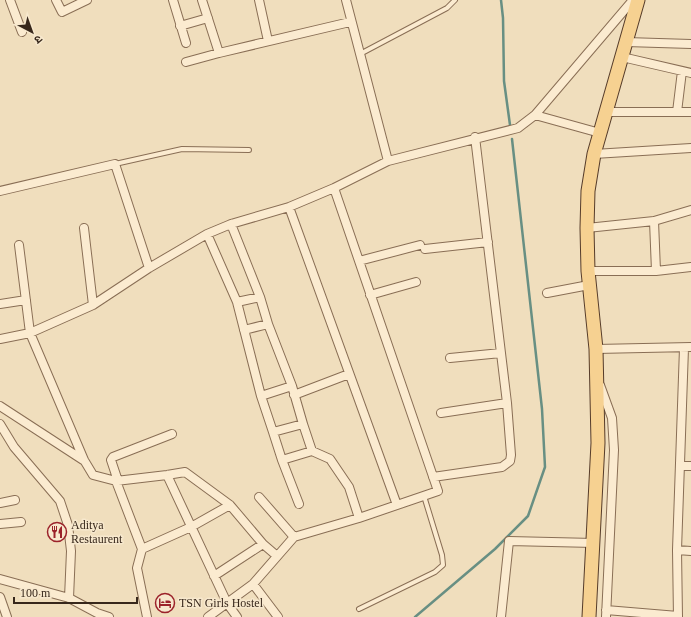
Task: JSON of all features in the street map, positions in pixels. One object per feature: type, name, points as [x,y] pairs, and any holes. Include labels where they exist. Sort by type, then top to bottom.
[{"type":"main road","points":[[588,617],[594,542],[598,443],[596,348],[588,271],[588,191],[594,154],[638,0]]},
{"type":"street","points":[[10,0],[22,32]]},
{"type":"street","points":[[56,0],[62,12],[86,0]]},
{"type":"street","points":[[173,0],[186,43]]},
{"type":"street","points":[[202,0],[219,53]]},
{"type":"street","points":[[259,0],[268,41]]},
{"type":"street","points":[[346,0],[350,22],[388,161]]},
{"type":"street","points":[[0,339],[30,333],[93,305],[149,268],[208,234],[231,224],[289,207],[334,188],[388,161],[476,137],[518,128],[535,115],[633,0]]},
{"type":"street","points":[[180,26],[208,18]]},
{"type":"street","points":[[186,62],[350,22]]},
{"type":"street","points":[[626,42],[691,44]]},
{"type":"street","points":[[622,57],[691,73]]},
{"type":"street","points":[[677,112],[682,71]]},
{"type":"street","points":[[606,112],[691,112]]},
{"type":"street","points":[[535,115],[600,133]]},
{"type":"street","points":[[433,477],[502,467],[507,464],[511,455],[502,353],[476,137]]},
{"type":"street","points":[[594,154],[691,148]]},
{"type":"street","points":[[0,191],[115,164],[149,268]]},
{"type":"street","points":[[208,617],[253,584],[294,537],[359,518],[438,491],[334,188]]},
{"type":"street","points":[[289,207],[397,505]]},
{"type":"street","points":[[587,228],[654,221],[691,210]]},
{"type":"street","points":[[654,221],[656,271]]},
{"type":"street","points":[[231,224],[260,297],[268,324],[292,386],[312,451]]},
{"type":"street","points":[[84,228],[93,305]]},
{"type":"street","points":[[208,234],[237,302],[261,396],[272,432],[299,504]]},
{"type":"street","points":[[358,261],[422,247],[488,242]]},
{"type":"street","points":[[19,245],[30,333],[84,460],[93,475],[117,481],[167,476],[185,472],[230,505],[263,544],[277,556]]},
{"type":"street","points":[[588,271],[656,271],[691,267]]},
{"type":"street","points":[[370,295],[416,282]]},
{"type":"street","points":[[547,293],[589,285]]},
{"type":"street","points":[[237,302],[260,297]]},
{"type":"street","points":[[0,304],[26,300]]},
{"type":"street","points":[[244,330],[268,324]]},
{"type":"street","points":[[596,348],[688,348],[677,550],[678,617],[606,613],[614,450],[612,418],[596,377]]},
{"type":"street","points":[[450,358],[502,353]]},
{"type":"street","points":[[294,395],[349,374]]},
{"type":"street","points":[[261,396],[292,386]]},
{"type":"street","points":[[441,413],[507,403]]},
{"type":"street","points":[[0,406],[84,460]]},
{"type":"street","points":[[272,432],[303,424]]},
{"type":"street","points":[[1,427],[14,447],[60,501],[68,525],[71,551],[69,598]]},
{"type":"street","points":[[147,617],[137,568],[142,549],[117,481],[111,460],[113,457],[172,434]]},
{"type":"street","points":[[282,460],[312,451],[330,459],[349,487],[359,518]]},
{"type":"street","points":[[681,466],[691,466]]},
{"type":"street","points":[[167,476],[227,603],[237,617]]},
{"type":"street","points":[[259,497],[294,537]]},
{"type":"street","points":[[0,504],[15,500]]},
{"type":"street","points":[[142,549],[191,527],[230,505]]},
{"type":"street","points":[[0,524],[21,522]]},
{"type":"street","points":[[501,617],[509,541],[594,542]]},
{"type":"street","points":[[214,576],[263,544]]},
{"type":"street","points":[[677,550],[691,551]]},
{"type":"street","points":[[0,580],[69,598],[97,615],[109,617]]},
{"type":"street","points":[[253,584],[278,617]]},
{"type":"street","points":[[0,597],[8,617]]},
{"type":"lane","points":[[359,55],[447,8],[455,0]]},
{"type":"lane","points":[[115,164],[182,149],[249,150]]},
{"type":"lane","points":[[359,609],[435,572],[443,565],[442,555],[424,496]]},
{"type":"waterway","points":[[501,0],[503,18],[504,81],[510,125]]},
{"type":"waterway","points":[[415,617],[495,549],[528,516],[545,467],[542,409],[512,139]]},
{"type":"place","name":"Aditya Restaurent","points":[[57,532]]},
{"type":"place","name":"TSN Girls Hostel","points":[[165,603]]}]
